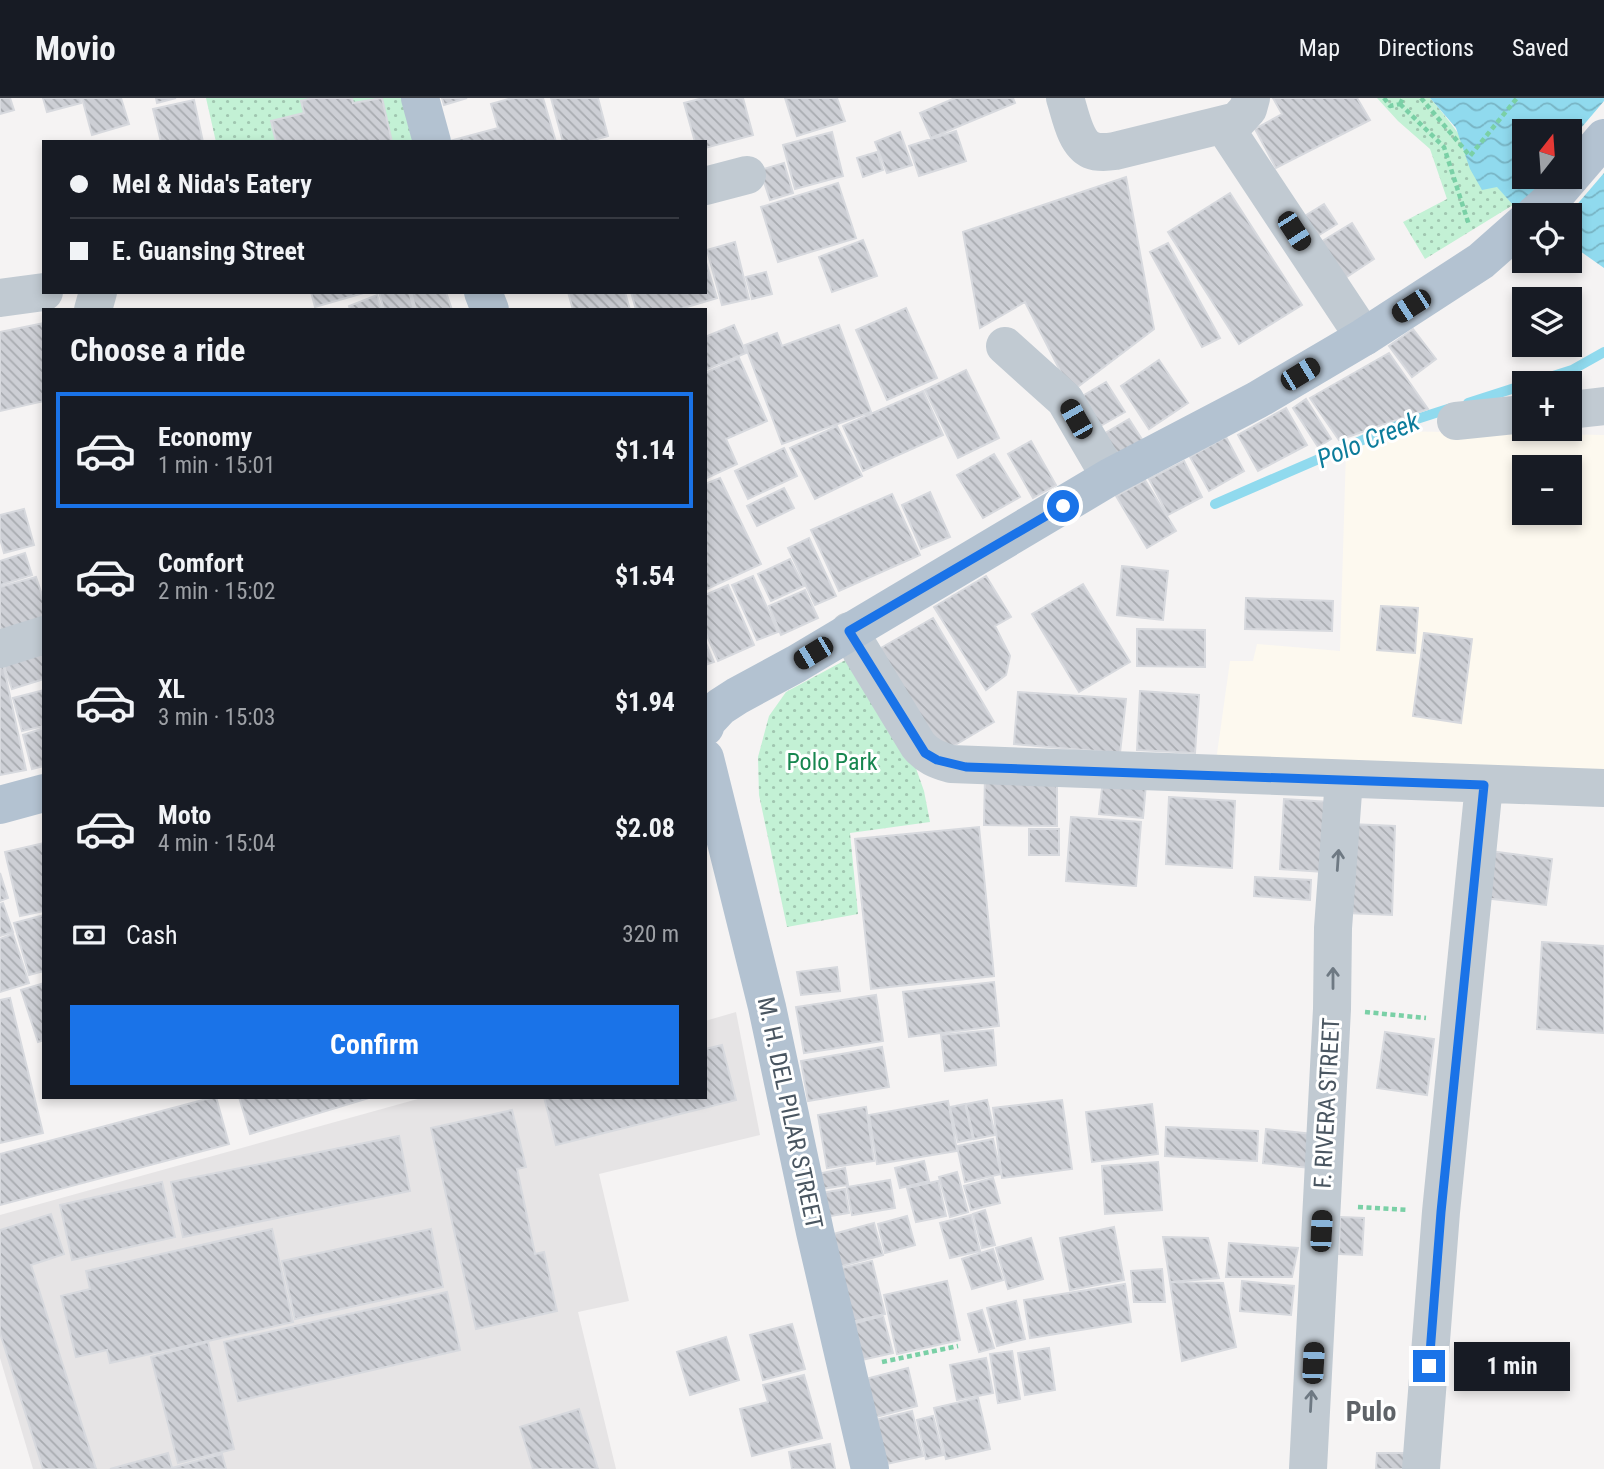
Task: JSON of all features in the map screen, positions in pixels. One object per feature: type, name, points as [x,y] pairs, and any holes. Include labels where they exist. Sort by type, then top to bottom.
[{"type":"main road","points":[[420,98],[431,140]]},
{"type":"main road","points":[[1545,203],[1604,138]]},
{"type":"main road","points":[[707,721],[720,707],[737,696],[1110,478],[1257,400],[1364,337],[1481,261],[1512,234]]},
{"type":"main road","name":"M. H. DEL PILAR STREET","points":[[707,766],[764,993],[815,1232],[870,1469]]},
{"type":"main road","points":[[0,805],[42,794]]},
{"type":"street","points":[[1065,98],[1079,136],[1091,150],[1115,151],[1224,126],[1244,116],[1251,98]]},
{"type":"street","points":[[1224,126],[1364,337]]},
{"type":"street","points":[[707,185],[747,175]]},
{"type":"street","points":[[0,299],[42,292]]},
{"type":"street","points":[[1004,346],[1065,400],[1110,478]]},
{"type":"street","points":[[1582,409],[1604,406]]},
{"type":"street","points":[[1455,422],[1512,415]]},
{"type":"street","points":[[849,631],[918,745],[925,753],[944,762],[966,767],[1604,788]]},
{"type":"street","points":[[0,649],[42,636]]},
{"type":"street","name":"F. RIVERA STREET","points":[[1308,1469],[1332,1009],[1333,928],[1344,779]]},
{"type":"street","points":[[1421,1469],[1441,1212],[1484,785]]},
{"type":"path","points":[[1384,98],[1390,106],[1400,104]]},
{"type":"path","points":[[1400,104],[1402,98]]},
{"type":"path","points":[[1421,98],[1471,156],[1517,98]]},
{"type":"path","points":[[1400,104],[1444,147],[1481,261]]},
{"type":"path","points":[[1332,1009],[1461,1022]]},
{"type":"path","points":[[1322,1204],[1441,1212]]},
{"type":"path","points":[[847,1369],[958,1346]]},
{"type":"shaded area","points":[[1393,431],[1512,433],[1512,441],[1582,441],[1582,435],[1604,435],[1604,780],[1216,761],[1230,661],[1253,661],[1257,644],[1340,651],[1346,451]]},
{"type":"shaded area","points":[[736,1012],[760,1135],[599,1174],[629,1301],[578,1312],[616,1469],[33,1469],[0,1358],[0,1215],[418,1099],[707,1099],[707,1020]]},
{"type":"green space","points":[[206,98],[404,98],[415,140],[216,140]]},
{"type":"green space","points":[[1377,98],[1430,98],[1512,206],[1425,259],[1403,222],[1447,199],[1430,149]]},
{"type":"green space","name":"Polo Park","points":[[851,657],[912,757],[924,791],[930,822],[850,833],[858,914],[787,927],[759,795],[758,757],[769,716],[786,692]]},
{"type":"water","points":[[1430,98],[1604,98],[1604,268],[1582,252],[1582,203],[1512,204],[1497,187],[1482,190],[1470,169],[1456,128]]},
{"type":"pier","points":[[1604,101],[1604,173],[1578,203],[1554,203],[1537,189],[1582,189],[1582,127]]},
{"type":"building","points":[[0,98],[10,98],[14,110],[0,114]]},
{"type":"building","points":[[43,98],[80,98],[81,103],[47,112]]},
{"type":"building","points":[[82,98],[121,98],[129,124],[92,135]]},
{"type":"building","points":[[156,98],[176,98],[157,103]]},
{"type":"building","points":[[312,98],[352,98],[353,103],[382,98],[392,140],[276,140],[271,121],[304,113],[301,101]]},
{"type":"building","points":[[442,98],[467,98],[444,105]]},
{"type":"building","points":[[512,98],[543,98],[555,140],[453,140],[498,128],[491,104]]},
{"type":"building","points":[[551,98],[598,98],[608,136],[594,140],[562,140]]},
{"type":"building","points":[[703,98],[743,98],[753,135],[707,147],[707,140],[694,140],[684,103]]},
{"type":"building","points":[[785,98],[837,98],[845,121],[797,136]]},
{"type":"building","points":[[955,98],[1013,98],[1015,103],[931,138],[920,113]]},
{"type":"building","points":[[1273,98],[1357,98],[1370,120],[1276,168],[1255,129],[1282,114]]},
{"type":"building","points":[[194,100],[203,140],[161,140],[153,109]]},
{"type":"building","points":[[956,131],[966,161],[919,176],[909,146]]},
{"type":"building","points":[[832,132],[843,176],[795,189],[783,145]]},
{"type":"building","points":[[900,132],[912,165],[887,173],[875,142]]},
{"type":"building","points":[[877,152],[883,170],[863,177],[857,158]]},
{"type":"building","points":[[784,163],[793,193],[770,200],[760,170]]},
{"type":"building","points":[[1126,177],[1154,329],[1071,392],[1025,302],[980,328],[963,232]]},
{"type":"building","points":[[838,183],[856,238],[778,262],[761,207]]},
{"type":"building","points":[[1230,193],[1302,305],[1239,344],[1168,232]]},
{"type":"building","points":[[1324,204],[1337,224],[1316,237],[1303,217]]},
{"type":"building","points":[[1352,223],[1374,259],[1342,280],[1319,243]]},
{"type":"building","points":[[863,240],[877,276],[832,292],[819,257]]},
{"type":"building","points":[[735,242],[749,299],[722,305],[707,250]]},
{"type":"building","points":[[1168,243],[1220,338],[1202,347],[1150,252]]},
{"type":"building","points":[[707,266],[717,298],[684,308],[635,308],[632,294],[707,294]]},
{"type":"building","points":[[766,272],[772,294],[752,299],[746,277]]},
{"type":"building","points":[[312,294],[360,294],[315,307]]},
{"type":"building","points":[[380,294],[410,294],[413,308],[383,308]]},
{"type":"building","points":[[412,294],[447,294],[451,308],[415,308]]},
{"type":"building","points":[[569,294],[626,294],[629,308],[572,308]]},
{"type":"building","points":[[377,295],[381,308],[350,308]]},
{"type":"building","points":[[906,308],[937,378],[887,400],[856,330]]},
{"type":"building","points":[[42,323],[42,401],[0,411],[0,332]]},
{"type":"building","points":[[734,325],[746,353],[707,369],[707,336]]},
{"type":"building","points":[[839,325],[871,412],[782,444],[745,345],[777,333],[782,346]]},
{"type":"building","points":[[1413,329],[1436,359],[1412,377],[1389,346]]},
{"type":"building","points":[[1389,353],[1428,409],[1339,440],[1310,398]]},
{"type":"building","points":[[739,358],[767,421],[726,439],[737,464],[707,478],[707,372]]},
{"type":"building","points":[[1159,360],[1188,403],[1149,429],[1121,386]]},
{"type":"building","points":[[966,370],[999,438],[958,458],[925,390]]},
{"type":"building","points":[[1106,382],[1125,412],[1097,428],[1079,398]]},
{"type":"building","points":[[923,391],[943,435],[863,471],[843,426]]},
{"type":"building","points":[[1306,399],[1331,439],[1318,447],[1293,408]]},
{"type":"building","points":[[1286,408],[1307,445],[1258,471],[1238,435]]},
{"type":"building","points":[[1129,419],[1143,441],[1114,458],[1100,436]]},
{"type":"building","points":[[837,426],[862,476],[815,499],[790,448]]},
{"type":"building","points":[[1226,437],[1244,471],[1209,491],[1190,457]]},
{"type":"building","points":[[1031,441],[1056,485],[1033,498],[1008,454]]},
{"type":"building","points":[[784,448],[797,476],[748,499],[735,471]]},
{"type":"building","points":[[994,454],[1020,497],[983,518],[957,475]]},
{"type":"building","points":[[1184,461],[1202,497],[1168,515],[1149,479]]},
{"type":"building","points":[[720,478],[761,564],[707,589],[707,483]]},
{"type":"building","points":[[1145,480],[1176,531],[1147,548],[1116,496]]},
{"type":"building","points":[[784,488],[794,508],[757,526],[747,506]]},
{"type":"building","points":[[930,492],[950,537],[921,549],[902,505]]},
{"type":"building","points":[[892,494],[920,555],[839,591],[811,530]]},
{"type":"building","points":[[24,509],[34,545],[4,553],[0,538],[0,515]]},
{"type":"building","points":[[809,538],[836,596],[815,605],[788,548]]},
{"type":"building","points":[[25,553],[32,575],[0,585],[0,561]]},
{"type":"building","points":[[790,559],[804,586],[771,601],[758,574]]},
{"type":"building","points":[[1122,566],[1168,571],[1163,620],[1117,615]]},
{"type":"building","points":[[753,576],[778,632],[757,640],[732,585]]},
{"type":"building","points":[[986,576],[1011,617],[995,626],[1010,656],[1006,675],[986,690],[934,607]]},
{"type":"building","points":[[36,577],[42,595],[42,631],[0,643],[0,587]]},
{"type":"building","points":[[1083,584],[1130,662],[1079,692],[1032,614]]},
{"type":"building","points":[[728,585],[754,645],[718,661],[707,636],[707,594]]},
{"type":"building","points":[[805,590],[818,618],[781,635],[769,606]]},
{"type":"building","points":[[1246,598],[1333,601],[1332,631],[1245,629]]},
{"type":"building","points":[[1381,606],[1418,608],[1415,653],[1377,650]]},
{"type":"building","points":[[933,618],[994,722],[940,754],[879,649]]},
{"type":"building","points":[[1137,629],[1205,630],[1205,667],[1137,666]]},
{"type":"building","points":[[1424,633],[1472,639],[1461,723],[1413,716]]},
{"type":"building","points":[[707,646],[714,662],[707,664]]},
{"type":"building","points":[[42,648],[42,680],[12,689],[2,660]]},
{"type":"building","points":[[0,664],[3,664],[26,770],[0,775]]},
{"type":"building","points":[[42,691],[42,726],[22,731],[13,698]]},
{"type":"building","points":[[1140,691],[1199,695],[1195,753],[1137,750]]},
{"type":"building","points":[[1018,692],[1126,699],[1120,753],[1014,744]]},
{"type":"building","points":[[42,729],[42,766],[32,769],[23,735]]},
{"type":"building","points":[[985,775],[1057,776],[1057,826],[984,825]]},
{"type":"building","points":[[1103,780],[1146,784],[1143,818],[1099,814]]},
{"type":"building","points":[[1169,797],[1235,801],[1232,868],[1166,864]]},
{"type":"building","points":[[1284,799],[1329,802],[1324,872],[1280,869]]},
{"type":"building","points":[[1071,817],[1141,822],[1136,886],[1066,881]]},
{"type":"building","points":[[1350,824],[1395,826],[1392,915],[1347,913]]},
{"type":"building","points":[[979,827],[994,976],[871,989],[855,839]]},
{"type":"building","points":[[1029,829],[1059,829],[1059,855],[1029,855]]},
{"type":"building","points":[[42,843],[42,911],[20,916],[5,852]]},
{"type":"building","points":[[1490,851],[1552,859],[1546,905],[1484,898]]},
{"type":"building","points":[[0,873],[8,898],[0,901]]},
{"type":"building","points":[[1255,877],[1311,880],[1310,900],[1254,896]]},
{"type":"building","points":[[3,903],[13,932],[0,936],[0,904]]},
{"type":"building","points":[[42,916],[42,972],[29,975],[14,923]]},
{"type":"building","points":[[13,934],[29,983],[0,992],[0,939]]},
{"type":"building","points":[[1542,942],[1604,946],[1604,1033],[1537,1029]]},
{"type":"building","points":[[837,967],[840,991],[801,995],[797,972]]},
{"type":"building","points":[[994,982],[999,1026],[909,1037],[903,992]]},
{"type":"building","points":[[42,984],[42,1041],[38,1042],[21,990]]},
{"type":"building","points":[[876,995],[883,1041],[804,1053],[796,1007]]},
{"type":"building","points":[[10,998],[43,1133],[0,1143],[0,1000]]},
{"type":"building","points":[[993,1030],[996,1065],[945,1071],[941,1035]]},
{"type":"building","points":[[1385,1032],[1434,1039],[1427,1095],[1377,1088]]},
{"type":"building","points":[[722,1045],[736,1100],[556,1145],[544,1099],[707,1099],[707,1049]]},
{"type":"building","points":[[882,1047],[889,1087],[808,1101],[801,1061]]},
{"type":"building","points":[[208,1099],[217,1099],[229,1144],[0,1205],[0,1154]]},
{"type":"building","points":[[240,1099],[365,1099],[250,1134]]},
{"type":"building","points":[[987,1100],[995,1135],[974,1139],[966,1104]]},
{"type":"building","points":[[1062,1100],[1072,1169],[1002,1178],[993,1108]]},
{"type":"building","points":[[948,1101],[957,1151],[877,1164],[869,1115]]},
{"type":"building","points":[[965,1104],[973,1139],[958,1142],[950,1107]]},
{"type":"building","points":[[1152,1104],[1158,1154],[1092,1162],[1086,1112]]},
{"type":"building","points":[[866,1107],[874,1161],[827,1168],[818,1115]]},
{"type":"building","points":[[512,1110],[526,1167],[517,1169],[535,1254],[544,1252],[557,1311],[476,1329],[431,1128]]},
{"type":"building","points":[[1166,1127],[1258,1131],[1257,1161],[1165,1156]]},
{"type":"building","points":[[1266,1129],[1313,1134],[1310,1168],[1263,1163]]},
{"type":"building","points":[[399,1136],[410,1191],[183,1237],[171,1182]]},
{"type":"building","points":[[993,1139],[1001,1174],[965,1182],[957,1146]]},
{"type":"building","points":[[924,1161],[929,1181],[900,1188],[895,1168]]},
{"type":"building","points":[[1158,1162],[1162,1210],[1105,1214],[1102,1166]]},
{"type":"building","points":[[845,1168],[848,1185],[821,1189],[818,1174]]},
{"type":"building","points":[[957,1172],[968,1212],[950,1217],[939,1177]]},
{"type":"building","points":[[993,1178],[1000,1203],[971,1210],[964,1186]]},
{"type":"building","points":[[890,1180],[895,1208],[852,1215],[847,1187]]},
{"type":"building","points":[[938,1181],[946,1216],[916,1222],[907,1188]]},
{"type":"building","points":[[162,1182],[175,1237],[72,1260],[60,1205]]},
{"type":"building","points":[[845,1189],[849,1213],[824,1217],[821,1193]]},
{"type":"building","points":[[985,1210],[995,1245],[982,1248],[973,1214]]},
{"type":"building","points":[[51,1214],[64,1254],[31,1265],[96,1469],[43,1469],[0,1333],[0,1230]]},
{"type":"building","points":[[971,1215],[980,1251],[950,1258],[940,1223]]},
{"type":"building","points":[[907,1216],[915,1245],[885,1253],[878,1224]]},
{"type":"building","points":[[1340,1217],[1364,1218],[1362,1255],[1339,1254]]},
{"type":"building","points":[[874,1223],[883,1255],[834,1268],[826,1236]]},
{"type":"building","points":[[1114,1227],[1124,1280],[1070,1290],[1060,1238]]},
{"type":"building","points":[[272,1229],[293,1322],[110,1363],[107,1350],[76,1357],[61,1296],[90,1289],[86,1271]]},
{"type":"building","points":[[431,1229],[443,1287],[295,1319],[282,1261]]},
{"type":"building","points":[[1163,1237],[1208,1238],[1219,1278],[1170,1282]]},
{"type":"building","points":[[1031,1238],[1043,1279],[1008,1289],[996,1248]]},
{"type":"building","points":[[1229,1243],[1298,1248],[1292,1277],[1226,1277]]},
{"type":"building","points":[[993,1249],[1003,1280],[972,1289],[962,1259]]},
{"type":"building","points":[[872,1261],[885,1314],[847,1323],[834,1270]]},
{"type":"building","points":[[1162,1269],[1165,1302],[1134,1302],[1131,1271]]},
{"type":"building","points":[[947,1281],[960,1340],[897,1354],[884,1295]]},
{"type":"building","points":[[1242,1281],[1294,1286],[1291,1315],[1240,1311]]},
{"type":"building","points":[[1170,1282],[1223,1283],[1236,1347],[1182,1361]]},
{"type":"building","points":[[1125,1284],[1131,1322],[1030,1338],[1024,1300]]},
{"type":"building","points":[[447,1292],[460,1350],[238,1401],[224,1342]]},
{"type":"building","points":[[1016,1301],[1025,1339],[997,1346],[987,1308]]},
{"type":"building","points":[[982,1310],[994,1348],[979,1352],[968,1314]]},
{"type":"building","points":[[883,1316],[893,1353],[857,1361],[848,1325]]},
{"type":"building","points":[[792,1324],[805,1369],[763,1380],[750,1335]]},
{"type":"building","points":[[726,1337],[739,1380],[690,1395],[677,1352]]},
{"type":"building","points":[[208,1342],[234,1449],[178,1463],[151,1357]]},
{"type":"building","points":[[1049,1348],[1055,1390],[1025,1395],[1018,1353]]},
{"type":"building","points":[[1012,1351],[1020,1399],[998,1403],[990,1354]]},
{"type":"building","points":[[986,1358],[993,1393],[957,1400],[950,1365]]},
{"type":"building","points":[[908,1368],[917,1406],[872,1418],[862,1380]]},
{"type":"building","points":[[804,1375],[822,1438],[752,1456],[740,1409],[768,1402],[763,1385]]},
{"type":"building","points":[[978,1398],[990,1449],[946,1459],[934,1408]]},
{"type":"building","points":[[579,1409],[598,1469],[533,1469],[520,1427]]},
{"type":"building","points":[[912,1411],[923,1456],[877,1466],[867,1422]]},
{"type":"building","points":[[933,1416],[943,1455],[926,1459],[917,1420]]},
{"type":"building","points":[[830,1444],[835,1469],[792,1469],[789,1452]]},
{"type":"building","points":[[168,1453],[172,1468],[222,1454],[226,1469],[110,1469]]},
{"type":"building","points":[[1377,1453],[1406,1453],[1406,1469],[1376,1469]]},
{"type":"waterway","name":"Polo Creek","points":[[1569,371],[1604,352]]},
{"type":"waterway","name":"Polo Creek","points":[[1468,403],[1512,389]]},
{"type":"waterway","name":"Polo Creek","points":[[1215,504],[1395,426],[1451,408]]},
{"type":"district","name":"Pulo","points":[[1371,1411]]},
{"type":"route","points":[[1063,506],[849,631],[925,753],[937,760],[966,767],[1484,785],[1441,1212],[1429,1366]]}]
